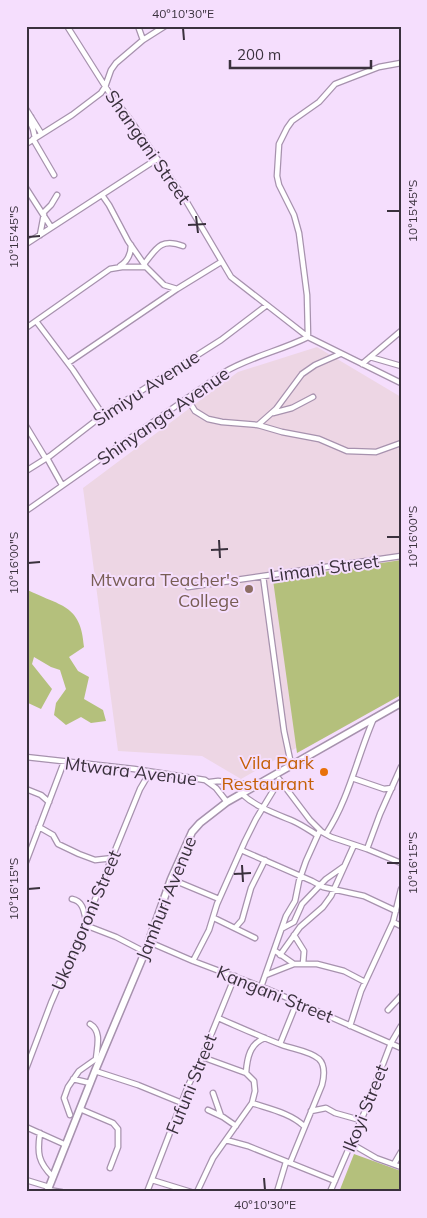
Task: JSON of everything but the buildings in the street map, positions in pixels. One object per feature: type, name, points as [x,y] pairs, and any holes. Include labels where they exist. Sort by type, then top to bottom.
[{"type":"street","name":"Shangani Street","points":[[67,26],[105,87],[185,199],[231,277],[308,337],[401,384]]},
{"type":"street","points":[[138,26],[143,40]]},
{"type":"street","points":[[26,144],[101,93],[113,66],[143,40],[165,26]]},
{"type":"street","points":[[308,337],[307,295],[299,233],[294,215],[279,185],[277,176],[279,144],[292,121],[319,102],[335,84],[374,69],[401,63]]},
{"type":"street","points":[[26,109],[41,133]]},
{"type":"street","points":[[31,117],[30,122],[34,129],[34,138],[54,174]]},
{"type":"street","points":[[26,244],[157,159]]},
{"type":"street","points":[[26,188],[51,227]]},
{"type":"street","points":[[40,235],[43,213],[58,195]]},
{"type":"street","points":[[102,195],[145,265],[164,285],[177,289]]},
{"type":"street","points":[[26,328],[110,269],[145,265],[162,244],[168,242],[183,246]]},
{"type":"street","points":[[119,267],[127,260],[131,253],[131,245]]},
{"type":"street","points":[[68,363],[177,289],[221,262]]},
{"type":"street","name":"Simiyu Avenue","points":[[26,471],[103,414],[221,340],[267,305]]},
{"type":"street","points":[[36,322],[68,363],[103,414]]},
{"type":"street","points":[[362,364],[401,331]]},
{"type":"street","name":"Shinyanga Avenue","points":[[26,511],[187,398],[239,364],[308,337]]},
{"type":"street","points":[[258,425],[284,400],[302,374],[315,365],[341,354]]},
{"type":"street","points":[[370,357],[401,366]]},
{"type":"street","points":[[271,414],[292,408],[313,397]]},
{"type":"street","points":[[187,398],[196,411],[208,419],[258,425],[319,439],[337,448],[354,452],[376,452],[401,444]]},
{"type":"street","points":[[26,426],[62,485]]},
{"type":"street","name":"Limani Street","points":[[188,587],[401,556]]},
{"type":"street","points":[[263,576],[284,731],[292,764]]},
{"type":"street","name":"Jamhuri Avenue","points":[[48,1190],[145,952],[171,879],[192,832],[200,823],[227,802],[401,703]]},
{"type":"street","points":[[326,834],[338,812],[374,718]]},
{"type":"street","name":"Mtwara Avenue","points":[[26,757],[189,777],[210,782],[227,802]]},
{"type":"street","points":[[26,862],[64,762]]},
{"type":"street","points":[[368,849],[380,814],[401,767]]},
{"type":"street","name":"Ukongoroni Street","points":[[26,1069],[51,1003],[86,924],[140,789],[150,772]]},
{"type":"street","points":[[275,774],[319,832]]},
{"type":"street","points":[[352,778],[384,789],[392,788]]},
{"type":"street","points":[[193,961],[214,918],[219,900],[241,850],[280,780]]},
{"type":"street","points":[[210,782],[218,781],[256,785]]},
{"type":"street","points":[[27,788],[41,795],[49,802]]},
{"type":"street","points":[[242,794],[263,808],[319,832],[401,863]]},
{"type":"street","points":[[39,827],[53,835],[58,844],[78,854],[95,860],[112,858]]},
{"type":"street","points":[[261,987],[319,832]]},
{"type":"street","points":[[26,841],[34,841]]},
{"type":"street","points":[[280,955],[308,919],[323,907],[335,889],[354,845]]},
{"type":"street","points":[[241,850],[301,876],[319,886],[364,896],[396,910]]},
{"type":"street","points":[[235,928],[242,920],[251,888],[265,860]]},
{"type":"street","points":[[283,928],[294,922],[301,906],[319,886],[343,867]]},
{"type":"street","points":[[171,879],[219,900]]},
{"type":"street","points":[[350,1026],[365,982],[393,922],[401,889]]},
{"type":"street","points":[[72,899],[79,902],[83,907],[86,924],[145,952]]},
{"type":"street","points":[[83,907],[94,903]]},
{"type":"street","points":[[214,918],[255,938]]},
{"type":"street","points":[[393,922],[401,926]]},
{"type":"street","points":[[294,935],[304,951],[303,964]]},
{"type":"street","name":"Kangani Street","points":[[148,942],[298,1002],[401,1048]]},
{"type":"street","points":[[274,950],[295,964]]},
{"type":"street","points":[[266,975],[295,964],[317,964],[344,971],[365,982]]},
{"type":"street","name":"Fufuni Street","points":[[147,1192],[182,1102],[235,976]]},
{"type":"street","points":[[388,1010],[401,996]]},
{"type":"street","points":[[280,1044],[298,1002]]},
{"type":"street","points":[[218,1018],[311,1055],[321,1062],[323,1081],[277,1192]]},
{"type":"street","points":[[70,1115],[64,1098],[79,1071],[96,1059],[98,1038],[95,1027],[90,1024]]},
{"type":"street","name":"Ikoyi Street","points":[[330,1192],[365,1111],[390,1043],[401,1026]]},
{"type":"street","points":[[246,1073],[247,1061],[254,1044],[265,1038]]},
{"type":"street","points":[[197,1192],[207,1169],[255,1098],[255,1085],[251,1077],[246,1073],[202,1057]]},
{"type":"street","points":[[95,1071],[182,1102]]},
{"type":"street","points":[[73,1079],[90,1083]]},
{"type":"street","points":[[213,1093],[221,1116]]},
{"type":"street","points":[[252,1102],[297,1120],[304,1126]]},
{"type":"street","points":[[310,1111],[326,1108],[335,1113],[360,1120]]},
{"type":"street","points":[[80,1109],[113,1123],[118,1129],[118,1147],[110,1168]]},
{"type":"street","points":[[208,1110],[236,1126]]},
{"type":"street","points":[[297,1120],[307,1118]]},
{"type":"street","points":[[26,1127],[66,1145]]},
{"type":"street","points":[[40,1133],[39,1155],[43,1167],[53,1177]]},
{"type":"street","points":[[226,1140],[254,1148],[335,1181]]},
{"type":"street","points":[[350,1144],[376,1158],[401,1167]]},
{"type":"street","points":[[394,1164],[401,1152]]},
{"type":"street","points":[[26,1180],[48,1190],[61,1192]]},
{"type":"street","points":[[152,1180],[191,1192]]},
{"type":"shaded area","name":"Mtwara Teacher's College","points":[[317,347],[401,397],[401,689],[241,779],[202,756],[118,751],[83,488],[238,372]]},
{"type":"green space","points":[[401,560],[401,695],[297,753],[273,580]]},
{"type":"green space","points":[[26,589],[67,608],[78,622],[84,647],[69,657],[78,671],[89,677],[84,699],[103,710],[106,721],[91,723],[81,717],[66,725],[54,715],[56,703],[66,689],[60,670],[34,657],[32,664],[52,689],[41,709],[26,702]]},
{"type":"green space","points":[[354,1154],[401,1171],[401,1192],[339,1192]]},
{"type":"place","name":"Mtwara Teacher's College","points":[[249,589]]},
{"type":"place","name":"Vila Park Restaurant","points":[[324,772]]}]
